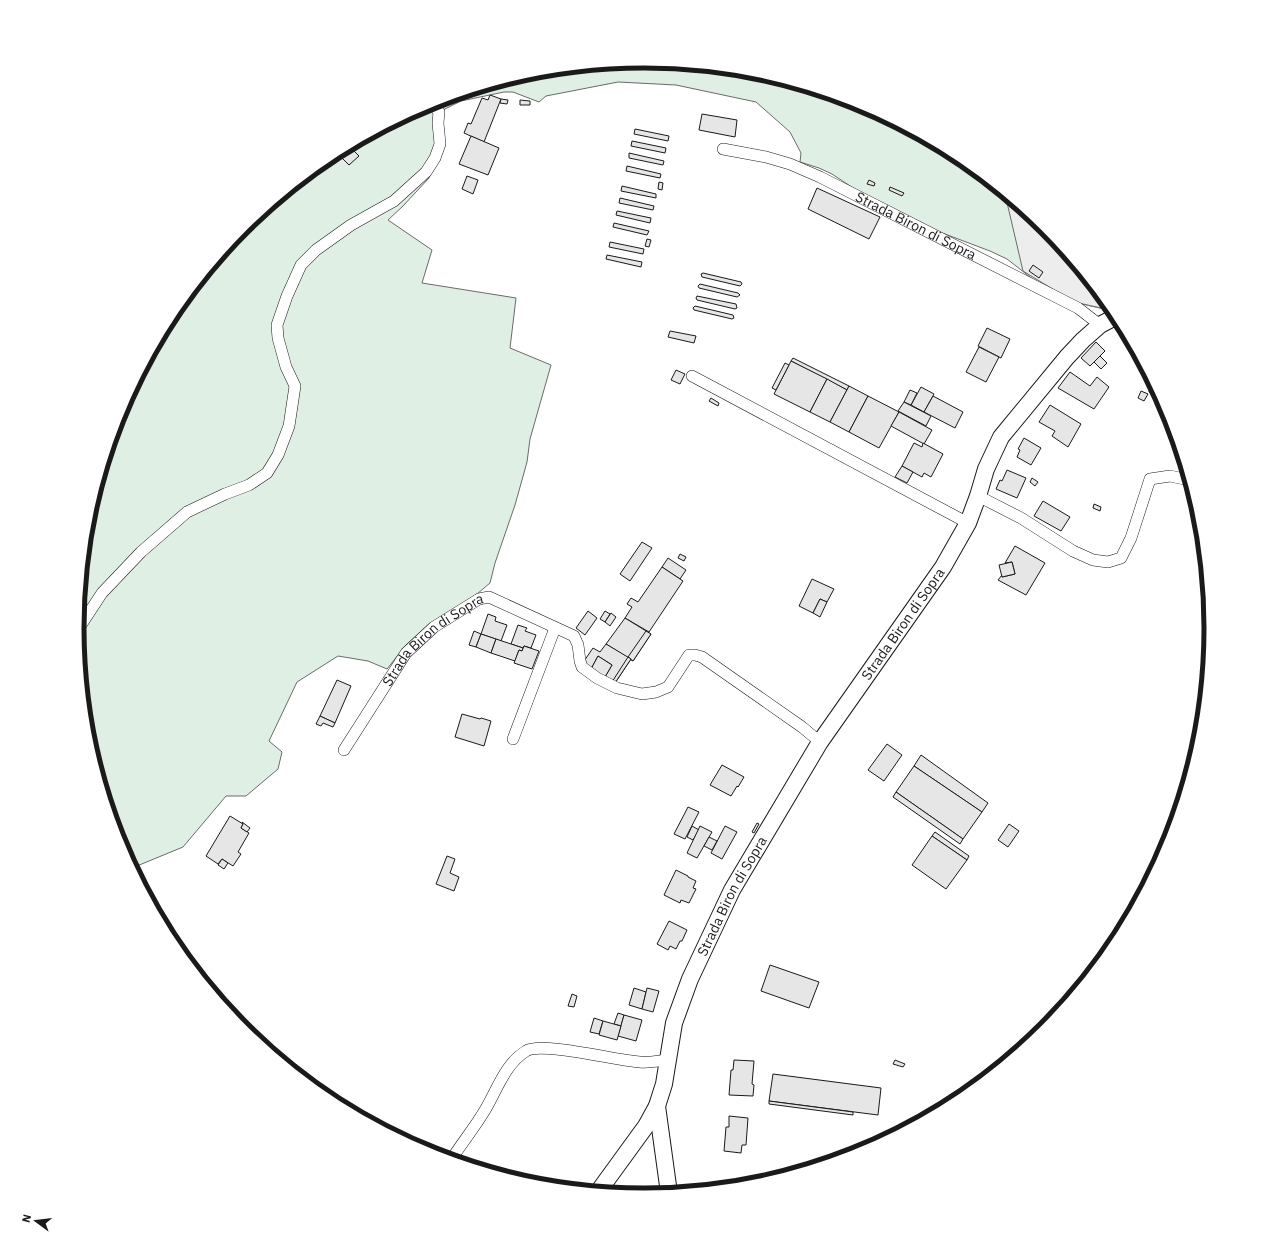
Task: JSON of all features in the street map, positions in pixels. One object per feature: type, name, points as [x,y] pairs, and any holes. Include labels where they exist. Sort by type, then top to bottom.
[{"type":"street","points":[[84,620],[102,593],[141,552],[187,512],[225,494],[249,485],[267,473],[278,455],[289,426],[295,386],[284,359],[278,338],[277,325],[287,296],[301,265],[316,250],[351,225],[394,201],[426,172],[440,144],[438,123],[439,112],[436,109]]},
{"type":"street","name":"Strada Biron di Sopra","points":[[723,149],[766,157],[790,164],[820,177],[1078,308],[1100,325]]},
{"type":"street","name":"Strada Biron di Sopra","points":[[657,1106],[664,1084],[674,1023],[690,979],[732,890],[820,742],[939,573],[968,523],[986,469],[1001,437],[1067,357],[1100,325],[1111,319]]},
{"type":"street","points":[[692,376],[968,523]]},
{"type":"street","points":[[978,496],[1020,518],[1073,551],[1093,560],[1108,562],[1121,558],[1131,538],[1150,479],[1170,476],[1184,479]]},
{"type":"street","name":"Strada Biron di Sopra","points":[[344,750],[406,653],[434,627],[479,599],[490,597],[574,636],[578,645],[582,667],[598,678],[617,688],[642,694],[656,692],[668,687],[689,655],[695,655],[702,657],[802,727],[820,742]]},
{"type":"street","points":[[513,740],[555,628]]},
{"type":"street","points":[[454,1155],[485,1110],[501,1080],[517,1058],[528,1050],[540,1048],[574,1051],[640,1062],[667,1060]]},
{"type":"street","points":[[601,1187],[646,1126],[657,1106]]},
{"type":"street","points":[[657,1106],[668,1188]]},
{"type":"green space","points":[[607,69],[681,69],[753,79],[789,87],[824,98],[892,126],[955,162],[1014,207],[1040,232],[1089,287],[1104,308],[1074,302],[1039,284],[1007,259],[937,231],[867,197],[832,174],[800,162],[801,153],[790,132],[756,102],[676,85],[618,82],[546,96],[539,102],[513,92],[504,92],[461,101],[439,112],[436,154],[429,178],[388,220],[432,250],[422,283],[516,298],[510,348],[551,365],[530,439],[527,462],[515,505],[495,563],[490,583],[477,594],[429,624],[406,645],[387,669],[368,661],[338,656],[297,682],[269,741],[282,752],[278,769],[246,796],[226,796],[183,847],[137,866],[113,809],[94,738],[88,702],[85,665],[85,592],[88,555],[94,519],[103,483],[113,448],[141,381],[178,317],[199,287],[248,232],[274,207],[333,162],[364,143],[396,126],[464,98],[499,87],[571,73]]},
{"type":"shaded area","points":[[1007,201],[1040,232],[1065,259],[1089,287],[1099,302],[1101,308],[1074,302],[1023,271]]},
{"type":"building","points":[[490,95],[501,99],[484,142],[464,133],[468,123],[471,124],[482,98],[488,100]]},
{"type":"building","points":[[501,99],[508,100],[507,104],[500,103]]},
{"type":"building","points":[[520,100],[530,101],[530,105],[520,105]]},
{"type":"building","points":[[702,114],[737,120],[735,137],[699,130]]},
{"type":"building","points":[[635,129],[669,136],[668,141],[634,134]]},
{"type":"building","points":[[471,136],[499,148],[488,175],[459,164]]},
{"type":"building","points":[[632,141],[666,148],[665,153],[631,146]]},
{"type":"building","points":[[353,150],[359,156],[349,165],[341,157]]},
{"type":"building","points":[[629,153],[664,161],[663,165],[629,158]]},
{"type":"building","points":[[627,166],[661,174],[660,178],[626,171]]},
{"type":"building","points":[[467,176],[478,180],[473,194],[462,189]]},
{"type":"building","points":[[869,180],[875,183],[874,186],[867,184]]},
{"type":"building","points":[[659,182],[663,183],[662,190],[658,189]]},
{"type":"building","points":[[622,186],[656,194],[656,198],[621,191]]},
{"type":"building","points":[[890,187],[904,193],[902,196],[889,190]]},
{"type":"building","points":[[817,188],[880,217],[869,239],[808,209]]},
{"type":"building","points":[[620,198],[654,206],[653,210],[619,203]]},
{"type":"building","points":[[617,211],[651,218],[650,223],[616,215]]},
{"type":"building","points":[[614,223],[649,231],[647,235],[613,227]]},
{"type":"building","points":[[647,239],[651,240],[649,247],[645,246]]},
{"type":"building","points":[[610,242],[644,249],[643,254],[609,247]]},
{"type":"building","points":[[607,255],[642,262],[641,267],[606,259]]},
{"type":"building","points":[[1033,265],[1043,272],[1039,278],[1029,271]]},
{"type":"building","points":[[703,273],[741,282],[742,284],[740,286],[702,277],[701,274]]},
{"type":"building","points":[[700,284],[738,293],[740,295],[737,297],[699,288],[698,286]]},
{"type":"building","points":[[697,296],[736,304],[737,308],[735,309],[697,300]]},
{"type":"building","points":[[695,306],[733,315],[734,318],[732,319],[694,310],[693,308]]},
{"type":"building","points":[[987,328],[1010,339],[1001,358],[978,346]]},
{"type":"building","points":[[670,331],[696,336],[694,343],[668,337]]},
{"type":"building","points":[[1096,342],[1105,351],[1090,366],[1081,358]]},
{"type":"building","points":[[979,347],[999,357],[986,382],[966,372]]},
{"type":"building","points":[[1100,356],[1107,363],[1101,369],[1094,362]]},
{"type":"building","points":[[793,358],[849,386],[847,390],[791,361]]},
{"type":"building","points":[[791,361],[827,379],[810,412],[774,394]]},
{"type":"building","points":[[785,363],[789,365],[776,390],[772,388]]},
{"type":"building","points":[[676,370],[685,374],[680,384],[671,380]]},
{"type":"building","points":[[1070,372],[1090,386],[1097,377],[1109,387],[1094,409],[1058,388]]},
{"type":"building","points":[[827,379],[847,390],[830,422],[810,412]]},
{"type":"building","points":[[849,386],[868,396],[849,432],[830,422]]},
{"type":"building","points":[[921,387],[934,394],[924,412],[911,405]]},
{"type":"building","points":[[910,390],[917,393],[911,405],[904,402]]},
{"type":"building","points":[[1141,391],[1148,394],[1144,401],[1138,398]]},
{"type":"building","points":[[868,396],[899,412],[879,448],[849,432]]},
{"type":"building","points":[[933,396],[963,412],[955,428],[924,412]]},
{"type":"building","points":[[711,398],[719,403],[718,406],[709,401]]},
{"type":"building","points":[[904,402],[931,416],[926,426],[898,411]]},
{"type":"building","points":[[1050,405],[1081,424],[1068,447],[1052,436],[1055,431],[1039,422]]},
{"type":"building","points":[[899,412],[932,430],[924,444],[891,426]]},
{"type":"building","points":[[1024,438],[1041,448],[1031,465],[1017,457],[1020,450],[1018,449]]},
{"type":"building","points":[[914,443],[922,447],[923,443],[943,454],[931,477],[924,473],[922,477],[902,466]]},
{"type":"building","points":[[902,466],[913,472],[907,483],[895,477]]},
{"type":"building","points":[[1007,470],[1026,478],[1017,498],[996,489]]},
{"type":"building","points":[[1032,478],[1038,482],[1035,486],[1030,482]]},
{"type":"building","points":[[1043,501],[1070,517],[1061,531],[1034,516]]},
{"type":"building","points":[[1094,504],[1101,507],[1100,511],[1093,508]]},
{"type":"building","points":[[642,542],[652,548],[630,581],[620,574]]},
{"type":"building","points":[[1015,546],[1045,563],[1026,595],[998,580],[1002,575],[1002,577],[1015,574],[1012,562],[1005,563]]},
{"type":"building","points":[[680,554],[686,557],[684,561],[678,558]]},
{"type":"building","points":[[668,558],[686,570],[680,579],[662,567]]},
{"type":"building","points":[[1012,562],[1015,574],[1002,577],[999,565]]},
{"type":"building","points":[[662,567],[683,581],[649,632],[625,618],[632,607],[627,604],[631,598],[638,602]]},
{"type":"building","points":[[812,579],[834,589],[827,602],[820,599],[813,613],[799,606]]},
{"type":"building","points":[[820,599],[827,602],[820,617],[813,613]]},
{"type":"building","points":[[588,611],[597,618],[585,635],[576,628]]},
{"type":"building","points":[[605,611],[610,614],[605,622],[600,619]]},
{"type":"building","points":[[611,613],[616,617],[610,626],[605,622]]},
{"type":"building","points":[[488,614],[496,617],[495,621],[507,625],[501,641],[481,634]]},
{"type":"building","points":[[625,618],[651,634],[633,661],[606,644]]},
{"type":"building","points":[[518,625],[527,628],[525,631],[536,635],[531,648],[524,646],[523,648],[511,644]]},
{"type":"building","points":[[474,631],[481,634],[476,647],[469,645]]},
{"type":"building","points":[[646,631],[651,634],[633,661],[628,657]]},
{"type":"building","points":[[481,634],[496,639],[491,653],[476,647]]},
{"type":"building","points":[[496,639],[523,648],[522,651],[519,650],[515,661],[491,653]]},
{"type":"building","points":[[606,644],[631,659],[615,683],[605,677],[612,665],[598,656],[591,669],[582,664],[593,648],[600,652]]},
{"type":"building","points":[[524,646],[539,651],[532,669],[514,663],[519,650],[522,651]]},
{"type":"building","points":[[598,656],[612,665],[605,677],[591,669]]},
{"type":"building","points":[[628,657],[631,659],[615,683],[612,682]]},
{"type":"building","points":[[337,680],[351,686],[335,723],[320,716]]},
{"type":"building","points":[[462,714],[491,721],[484,746],[455,737]]},
{"type":"building","points":[[320,716],[335,723],[333,727],[323,723],[321,726],[316,724]]},
{"type":"building","points":[[887,744],[902,755],[884,781],[868,770]]},
{"type":"building","points":[[921,755],[988,803],[982,812],[914,766]]},
{"type":"building","points":[[722,765],[744,777],[731,796],[710,785]]},
{"type":"building","points":[[914,766],[982,812],[963,839],[896,792]]},
{"type":"building","points":[[896,792],[963,839],[960,844],[893,797]]},
{"type":"building","points":[[688,807],[699,812],[685,839],[674,834]]},
{"type":"building","points":[[230,816],[243,824],[241,828],[249,833],[238,852],[241,854],[233,866],[222,859],[218,864],[206,856]]},
{"type":"building","points":[[242,822],[250,828],[247,832],[241,828],[243,824]]},
{"type":"building","points":[[757,823],[759,824],[754,833],[752,832]]},
{"type":"building","points":[[1009,824],[1019,831],[1008,847],[998,840]]},
{"type":"building","points":[[692,826],[699,830],[693,840],[687,837]]},
{"type":"building","points":[[700,826],[712,832],[697,858],[687,853]]},
{"type":"building","points":[[725,826],[737,832],[722,859],[711,853]]},
{"type":"building","points":[[935,832],[969,856],[967,860],[932,836]]},
{"type":"building","points":[[932,836],[967,860],[946,889],[912,865]]},
{"type":"building","points":[[709,837],[717,841],[712,850],[704,846]]},
{"type":"building","points":[[447,856],[455,859],[450,873],[459,877],[454,891],[436,884]]},
{"type":"building","points":[[222,859],[228,863],[224,869],[218,865]]},
{"type":"building","points":[[676,870],[696,881],[693,888],[696,889],[689,903],[681,900],[680,903],[664,895]]},
{"type":"building","points":[[669,921],[687,930],[676,949],[670,946],[668,950],[657,944]]},
{"type":"building","points":[[770,965],[819,982],[809,1008],[761,991]]},
{"type":"building","points":[[634,988],[646,992],[642,1009],[629,1005]]},
{"type":"building","points":[[647,988],[659,991],[653,1012],[642,1009]]},
{"type":"building","points":[[572,994],[577,996],[574,1007],[568,1006]]},
{"type":"building","points":[[618,1013],[624,1015],[621,1026],[614,1024]]},
{"type":"building","points":[[624,1015],[642,1020],[636,1041],[618,1036]]},
{"type":"building","points":[[594,1018],[603,1021],[599,1034],[590,1032]]},
{"type":"building","points":[[603,1021],[621,1026],[617,1040],[599,1035]]},
{"type":"building","points":[[734,1060],[754,1061],[752,1084],[754,1085],[753,1096],[729,1095],[731,1070],[733,1070]]},
{"type":"building","points":[[895,1060],[905,1064],[903,1067],[893,1064]]},
{"type":"building","points":[[773,1074],[881,1088],[878,1115],[769,1101]]},
{"type":"building","points":[[769,1101],[853,1112],[853,1115],[769,1104]]},
{"type":"building","points":[[729,1116],[748,1118],[746,1145],[742,1145],[741,1153],[724,1151],[726,1127],[729,1127]]}]
